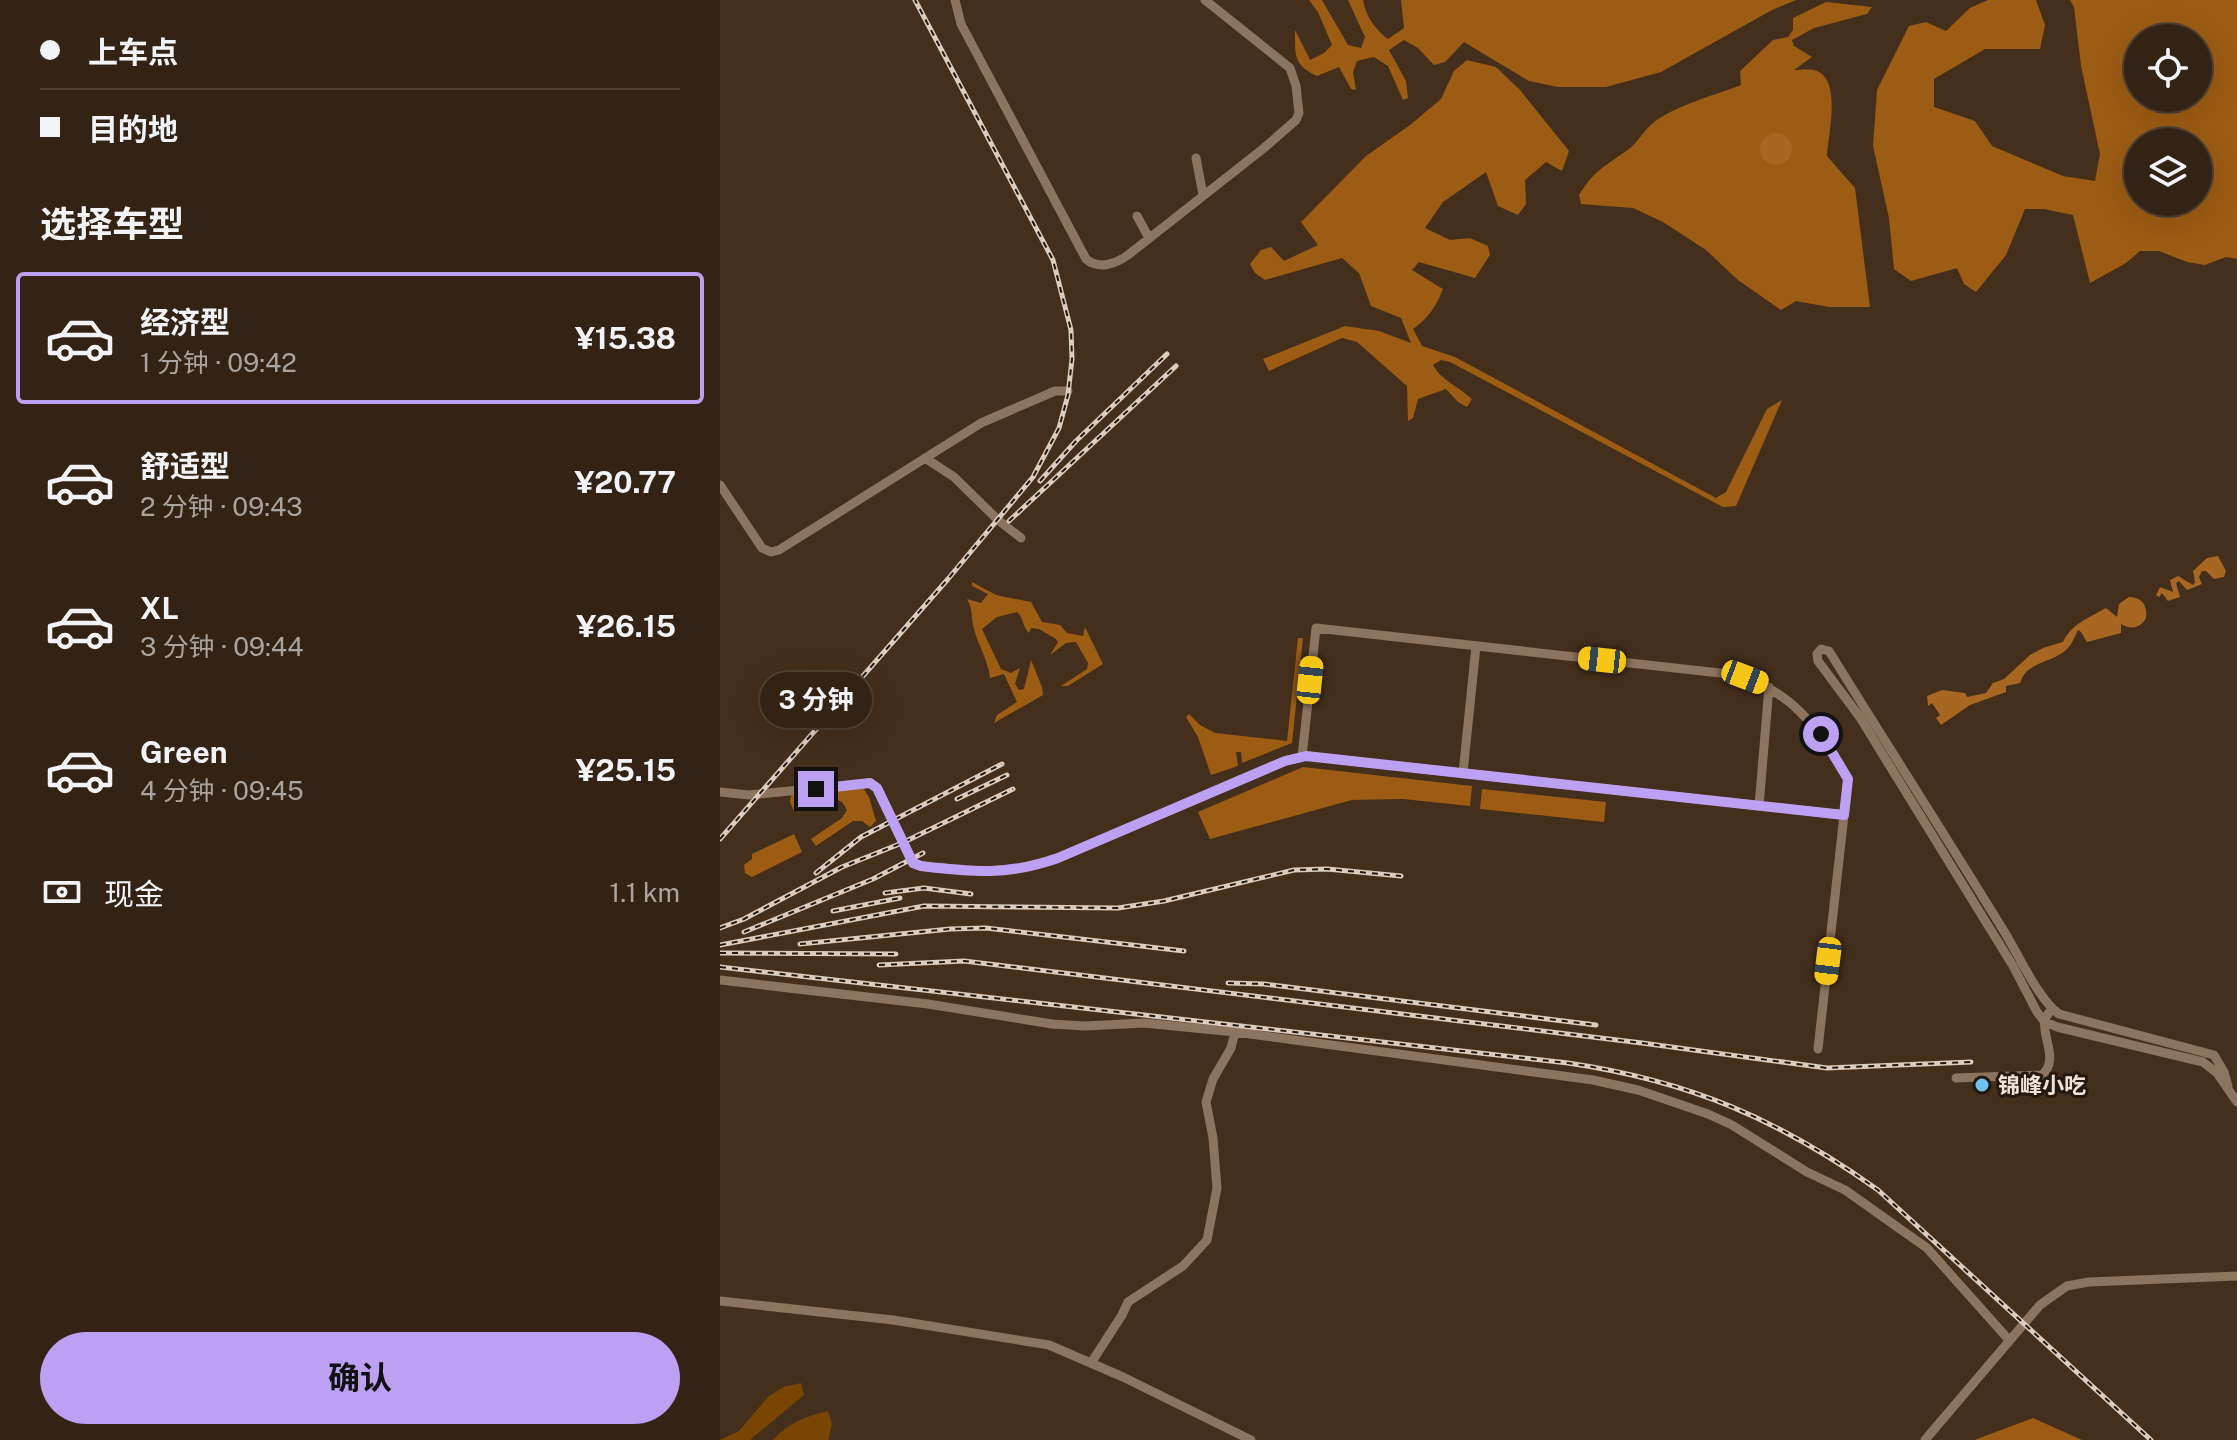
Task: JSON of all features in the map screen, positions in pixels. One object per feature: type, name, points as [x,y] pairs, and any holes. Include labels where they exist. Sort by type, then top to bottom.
[{"type":"street","points":[[955,0],[961,24],[1086,259],[1091,263],[1111,264],[1149,238],[1296,120],[1300,104],[1290,68],[1205,0]]},
{"type":"street","points":[[1196,158],[1203,195]]},
{"type":"street","points":[[1137,216],[1149,238]]},
{"type":"street","points":[[720,485],[759,544],[771,552],[779,550],[1001,413],[1055,391],[1068,391]]},
{"type":"street","points":[[925,458],[954,477],[1021,538]]},
{"type":"street","points":[[1302,757],[1316,628],[1729,674],[1769,687],[1794,705],[1821,734],[1848,779],[1818,1049]]},
{"type":"street","points":[[1463,773],[1476,646]]},
{"type":"street","points":[[1956,1078],[2042,1075],[2051,1057],[2044,1025],[2013,966],[1859,716],[1818,661],[1817,654],[1821,649],[1829,651],[1868,710],[2023,960],[2047,1005],[2059,1014],[2210,1053],[2217,1058],[2237,1102]]},
{"type":"street","points":[[1759,806],[1769,687]]},
{"type":"street","points":[[720,792],[749,795],[870,783],[877,788],[913,863],[989,873],[1010,871],[1058,858],[1285,761],[1302,757],[1844,815]]},
{"type":"street","points":[[720,980],[913,1002],[1052,1024],[1144,1023],[1235,1032],[1593,1080],[1638,1090],[1732,1125],[1807,1172],[1845,1190],[1927,1248],[2009,1340]]},
{"type":"street","points":[[2044,1025],[2048,1012],[2053,1009]]},
{"type":"street","points":[[2044,1025],[2203,1062],[2228,1086]]},
{"type":"street","points":[[1091,1363],[1128,1302],[1183,1266],[1207,1240],[1217,1188],[1206,1102],[1213,1079],[1231,1048],[1235,1032]]},
{"type":"street","points":[[1925,1440],[2040,1305],[2067,1286],[2089,1282],[2237,1276]]},
{"type":"street","points":[[720,1301],[893,1320],[1035,1342],[1091,1363],[1251,1440]]},
{"type":"shaded area","points":[[1309,0],[1322,0],[1348,45],[1361,48],[1365,37],[1348,0],[1363,0],[1372,22],[1388,39],[1404,28],[1401,0],[1796,0],[1772,10],[1661,72],[1606,87],[1558,87],[1529,81],[1464,42],[1445,62],[1434,65],[1418,48],[1404,40],[1389,50],[1406,81],[1408,98],[1403,100],[1388,66],[1374,57],[1357,61],[1353,72],[1356,90],[1351,89],[1339,67],[1317,76],[1303,68],[1297,58],[1295,30],[1310,60],[1332,45],[1318,12]]},
{"type":"shaded area","points":[[1988,0],[2036,0],[2045,25],[2040,49],[1985,49],[1934,79],[1934,107],[1975,121],[1992,146],[2063,176],[2095,181],[2100,154],[2081,66],[2074,7],[2070,0],[2237,0],[2237,259],[2226,257],[2205,265],[2159,251],[2140,251],[2126,263],[2090,283],[2073,215],[2025,209],[2006,255],[1976,292],[1964,284],[1957,268],[1911,281],[1894,269],[1889,218],[1873,146],[1877,90],[1909,26],[1926,22],[1946,31],[1970,8]]},
{"type":"shaded area","points":[[1826,2],[1872,7],[1867,14],[1814,28],[1792,40],[1794,46],[1812,57],[1794,70],[1817,71],[1826,78],[1830,87],[1832,111],[1827,156],[1855,188],[1870,307],[1829,307],[1796,301],[1781,310],[1738,280],[1706,250],[1663,222],[1633,208],[1581,204],[1579,195],[1590,179],[1632,146],[1654,122],[1685,105],[1741,85],[1740,71],[1773,40],[1788,37],[1793,30],[1793,18]]},
{"type":"shaded area","points":[[1467,60],[1496,67],[1520,90],[1569,151],[1562,171],[1546,162],[1525,180],[1526,204],[1518,215],[1498,206],[1486,172],[1443,202],[1425,228],[1450,240],[1470,238],[1488,246],[1490,255],[1475,278],[1419,262],[1412,270],[1443,289],[1431,311],[1413,329],[1422,346],[1455,357],[1716,498],[1726,492],[1767,409],[1782,400],[1736,506],[1723,507],[1450,362],[1441,360],[1433,365],[1445,379],[1472,399],[1467,407],[1446,389],[1418,399],[1413,418],[1408,421],[1407,386],[1357,342],[1342,338],[1269,371],[1263,359],[1345,326],[1379,331],[1411,343],[1401,318],[1371,306],[1359,273],[1342,258],[1265,280],[1255,273],[1250,264],[1261,250],[1271,247],[1284,261],[1318,245],[1301,222],[1366,156],[1441,99],[1454,71]]},
{"type":"shaded area","points":[[1776,133],[1787,138],[1792,149],[1787,160],[1776,165],[1765,160],[1760,149],[1765,138]]},
{"type":"shaded area","points":[[2218,556],[2226,571],[2224,577],[2214,579],[2202,571],[2199,577],[2202,584],[2187,590],[2179,581],[2176,583],[2180,597],[2168,601],[2162,593],[2159,597],[2156,595],[2160,587],[2173,592],[2170,580],[2178,576],[2193,585],[2193,571],[2207,558]]},
{"type":"shaded area","points":[[972,582],[996,595],[1031,602],[1042,622],[1060,625],[1067,633],[1083,636],[1085,627],[1103,664],[1068,686],[1061,686],[1087,669],[1088,663],[1076,642],[1066,643],[1050,655],[1058,642],[1056,639],[1039,629],[1031,628],[1029,633],[1017,612],[997,617],[982,629],[1001,669],[1011,673],[1020,668],[1015,684],[1019,690],[1024,689],[1031,660],[1043,695],[994,723],[997,715],[1017,702],[1004,674],[990,678],[967,599],[981,603],[988,594],[972,586]]},
{"type":"shaded area","points":[[2129,597],[2140,600],[2145,606],[2146,618],[2139,626],[2121,624],[2121,633],[2087,642],[2078,630],[2068,648],[2028,670],[2020,683],[2006,686],[2006,692],[1970,705],[1941,725],[1936,718],[1940,715],[1932,703],[1928,706],[1927,696],[1942,690],[1965,693],[1967,697],[1986,693],[1993,683],[2004,679],[2030,655],[2063,642],[2071,630],[2087,618],[2106,608],[2117,617],[2119,604]]},
{"type":"shaded area","points":[[1298,638],[1303,638],[1292,743],[1242,763],[1241,752],[1236,752],[1238,766],[1211,775],[1198,737],[1186,717],[1189,714],[1215,733],[1287,741]]},
{"type":"shaded area","points":[[1303,767],[1472,786],[1470,806],[1403,799],[1352,800],[1210,839],[1198,812]]},
{"type":"shaded area","points":[[825,782],[839,789],[861,785],[869,797],[876,821],[870,827],[862,821],[853,821],[816,846],[811,839],[842,818],[847,810],[842,802],[833,798],[794,811],[790,802],[792,789]]},
{"type":"shaded area","points":[[1482,789],[1606,802],[1604,822],[1480,809]]},
{"type":"shaded area","points":[[794,834],[802,852],[752,877],[745,873],[744,865],[752,859],[752,854]]},
{"type":"shaded area","points":[[801,1383],[804,1395],[750,1440],[720,1440],[739,1431],[768,1397],[783,1387]]},
{"type":"shaded area","points":[[828,1411],[832,1424],[828,1440],[773,1440],[798,1421]]},
{"type":"shaded area","points":[[2033,1418],[2082,1440],[1975,1440],[1977,1439]]},
{"type":"railway","points":[[720,839],[948,579],[1033,477],[1059,428],[1068,395],[1071,330],[1053,260],[915,0]]},
{"type":"railway","points":[[1040,481],[1076,441],[1167,354]]},
{"type":"railway","points":[[1009,521],[1176,366]]},
{"type":"railway","points":[[816,873],[861,837],[1002,764]]},
{"type":"railway","points":[[957,799],[1007,775]]},
{"type":"railway","points":[[720,928],[744,919],[842,867],[902,843],[1013,789]]},
{"type":"railway","points":[[744,932],[873,879],[923,853]]},
{"type":"railway","points":[[720,945],[924,906],[1118,908],[1164,901],[1294,870],[1327,869],[1401,876]]},
{"type":"railway","points":[[885,893],[924,888],[971,894]]},
{"type":"railway","points":[[833,911],[900,898]]},
{"type":"railway","points":[[800,944],[986,928],[1184,951]]},
{"type":"railway","points":[[720,953],[896,954]]},
{"type":"railway","points":[[879,965],[964,961],[1827,1068],[1971,1062]]},
{"type":"railway","points":[[720,967],[1568,1063],[1654,1080],[1693,1092],[1768,1123],[1878,1190],[2151,1440]]},
{"type":"railway","points":[[1228,983],[1264,984],[1596,1025]]},
{"type":"place","name":"锦峰小吃","points":[[1982,1085]]},
{"type":"route","points":[[816,789],[870,783],[877,788],[913,863],[989,873],[1034,866],[1058,858],[1285,761],[1306,756],[1844,815],[1848,779],[1821,734]]}]
